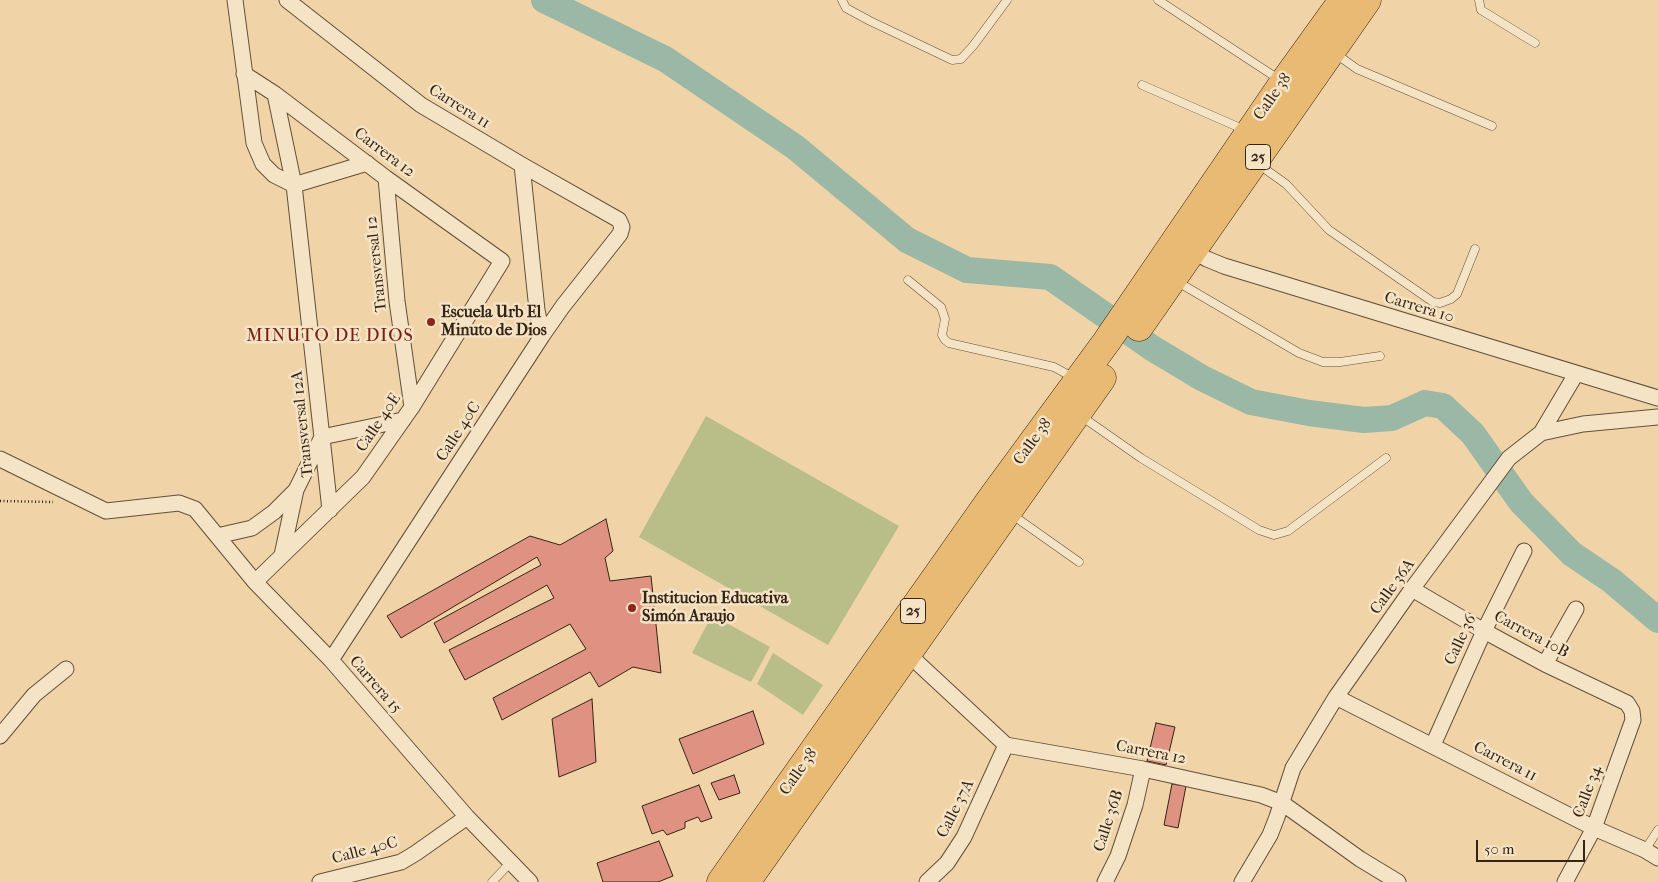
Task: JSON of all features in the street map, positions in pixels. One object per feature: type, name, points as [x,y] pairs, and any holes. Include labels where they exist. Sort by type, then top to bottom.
[{"type":"highway","name":"Calle 38","points":[[721,882],[1000,506],[1077,414],[1113,347],[1183,245],[1248,133],[1343,0]]},
{"type":"highway","name":"Calle 38","points":[[1183,245],[1255,161],[1330,50],[1367,0]]},
{"type":"highway","name":"Calle 38","points":[[746,882],[907,653],[1078,380],[1113,347]]},
{"type":"street","points":[[235,0],[254,143],[263,164],[274,175],[294,185],[367,163]]},
{"type":"street","name":"Carrera 11","points":[[287,0],[421,105],[619,220],[622,227]]},
{"type":"street","name":"Carrera 12","points":[[244,74],[275,94],[386,178],[502,261]]},
{"type":"street","name":"Transversal 12A","points":[[275,94],[294,185],[330,510]]},
{"type":"street","points":[[522,165],[536,310],[542,336]]},
{"type":"street","name":"Transversal 12","points":[[386,178],[397,300],[412,407]]},
{"type":"street","name":"Calle 40C","points":[[331,660],[542,336],[620,234],[622,227]]},
{"type":"street","name":"Carrera 10","points":[[1183,245],[1224,266],[1658,398]]},
{"type":"street","name":"Calle 40E","points":[[255,582],[363,477],[412,407],[502,261]]},
{"type":"street","points":[[1541,433],[1576,374]]},
{"type":"street","name":"Calle 36A","points":[[1242,882],[1270,835],[1293,768],[1336,696],[1509,458],[1541,433],[1584,424],[1658,417]]},
{"type":"street","points":[[282,556],[296,490],[322,437],[403,420]]},
{"type":"street","name":"Carrera 15","points":[[0,459],[106,511],[179,503],[195,509],[255,582],[331,660],[467,817],[530,882]]},
{"type":"street","points":[[217,536],[252,528],[274,512],[296,490]]},
{"type":"street","name":"Calle 36","points":[[1433,745],[1484,631],[1524,551]]},
{"type":"street","name":"Carrera 10B","points":[[1412,589],[1545,664],[1627,703],[1632,711]]},
{"type":"street","points":[[1545,664],[1576,609]]},
{"type":"street","points":[[907,653],[1006,746]]},
{"type":"street","points":[[0,736],[34,695],[66,668]]},
{"type":"street","name":"Carrera 11","points":[[1336,696],[1594,828],[1651,854]]},
{"type":"street","name":"Calle 34","points":[[1565,882],[1594,828],[1633,720],[1632,711]]},
{"type":"street","name":"Carrera 12","points":[[1006,746],[1143,769],[1243,790],[1282,802],[1360,859],[1398,882]]},
{"type":"street","name":"Calle 37A","points":[[928,882],[947,863],[964,837],[1006,746]]},
{"type":"street","name":"Calle 36B","points":[[1105,882],[1118,856],[1135,805],[1143,769]]},
{"type":"street","name":"Calle 40C","points":[[320,882],[401,862],[467,817]]},
{"type":"lane","points":[[842,0],[846,8],[952,60],[961,58],[973,46],[1007,0]]},
{"type":"lane","points":[[1158,0],[1284,82]]},
{"type":"lane","points":[[1479,0],[1482,10],[1535,43]]},
{"type":"lane","points":[[1330,50],[1358,69],[1492,126]]},
{"type":"lane","points":[[1142,85],[1248,133]]},
{"type":"lane","points":[[1255,161],[1286,184],[1329,230],[1433,302],[1451,300],[1457,294],[1475,249]]},
{"type":"lane","points":[[1164,274],[1299,353],[1323,362],[1340,362],[1380,356]]},
{"type":"lane","points":[[908,280],[941,307],[945,319],[942,335],[949,343],[1054,367],[1078,380]]},
{"type":"lane","points":[[1077,414],[1140,458],[1259,530],[1274,535],[1288,531],[1386,458]]},
{"type":"lane","points":[[1000,506],[1079,562]]},
{"type":"lane","points":[[1651,854],[1658,830]]},
{"type":"lane","points":[[492,882],[511,862]]},
{"type":"path","points":[[0,501],[43,501],[61,504]]},
{"type":"green space","points":[[706,416],[899,526],[828,645],[639,537]]},
{"type":"green space","points":[[712,615],[770,647],[751,682],[692,653]]},
{"type":"green space","points":[[773,653],[823,685],[803,715],[757,684]]},
{"type":"building","points":[[606,519],[613,551],[605,558],[610,581],[651,576],[661,673],[633,667],[599,687],[590,672],[502,720],[493,698],[586,649],[570,624],[465,680],[449,650],[554,598],[547,585],[444,643],[434,623],[541,565],[537,557],[401,638],[387,616],[530,536],[560,545]]},
{"type":"building","points":[[592,699],[596,762],[559,777],[552,719]]},
{"type":"building","points":[[753,711],[764,744],[693,774],[679,739]]},
{"type":"building","points":[[1156,723],[1175,727],[1166,765],[1147,761]]},
{"type":"building","points":[[734,775],[740,793],[719,800],[711,783]]},
{"type":"building","points":[[1172,784],[1186,786],[1178,828],[1164,825]]},
{"type":"building","points":[[699,785],[712,818],[701,822],[698,817],[685,822],[685,828],[667,835],[663,830],[652,834],[642,806]]},
{"type":"building","points":[[659,841],[673,876],[658,882],[603,882],[597,863]]},
{"type":"waterway","points":[[544,0],[665,59],[795,147],[907,240],[967,270],[1050,277],[1152,348],[1202,378],[1251,402],[1309,413],[1364,420],[1392,418],[1425,403],[1443,406],[1473,434],[1521,502],[1572,554],[1612,581],[1658,620]]},
{"type":"place","name":"Escuela Urb El Minuto de Dios","points":[[431,322]]},
{"type":"place","name":"Institucion Educativa Simón Araujo","points":[[632,608]]},
{"type":"district","name":"MINUTO DE DIOS","points":[[330,337]]}]
